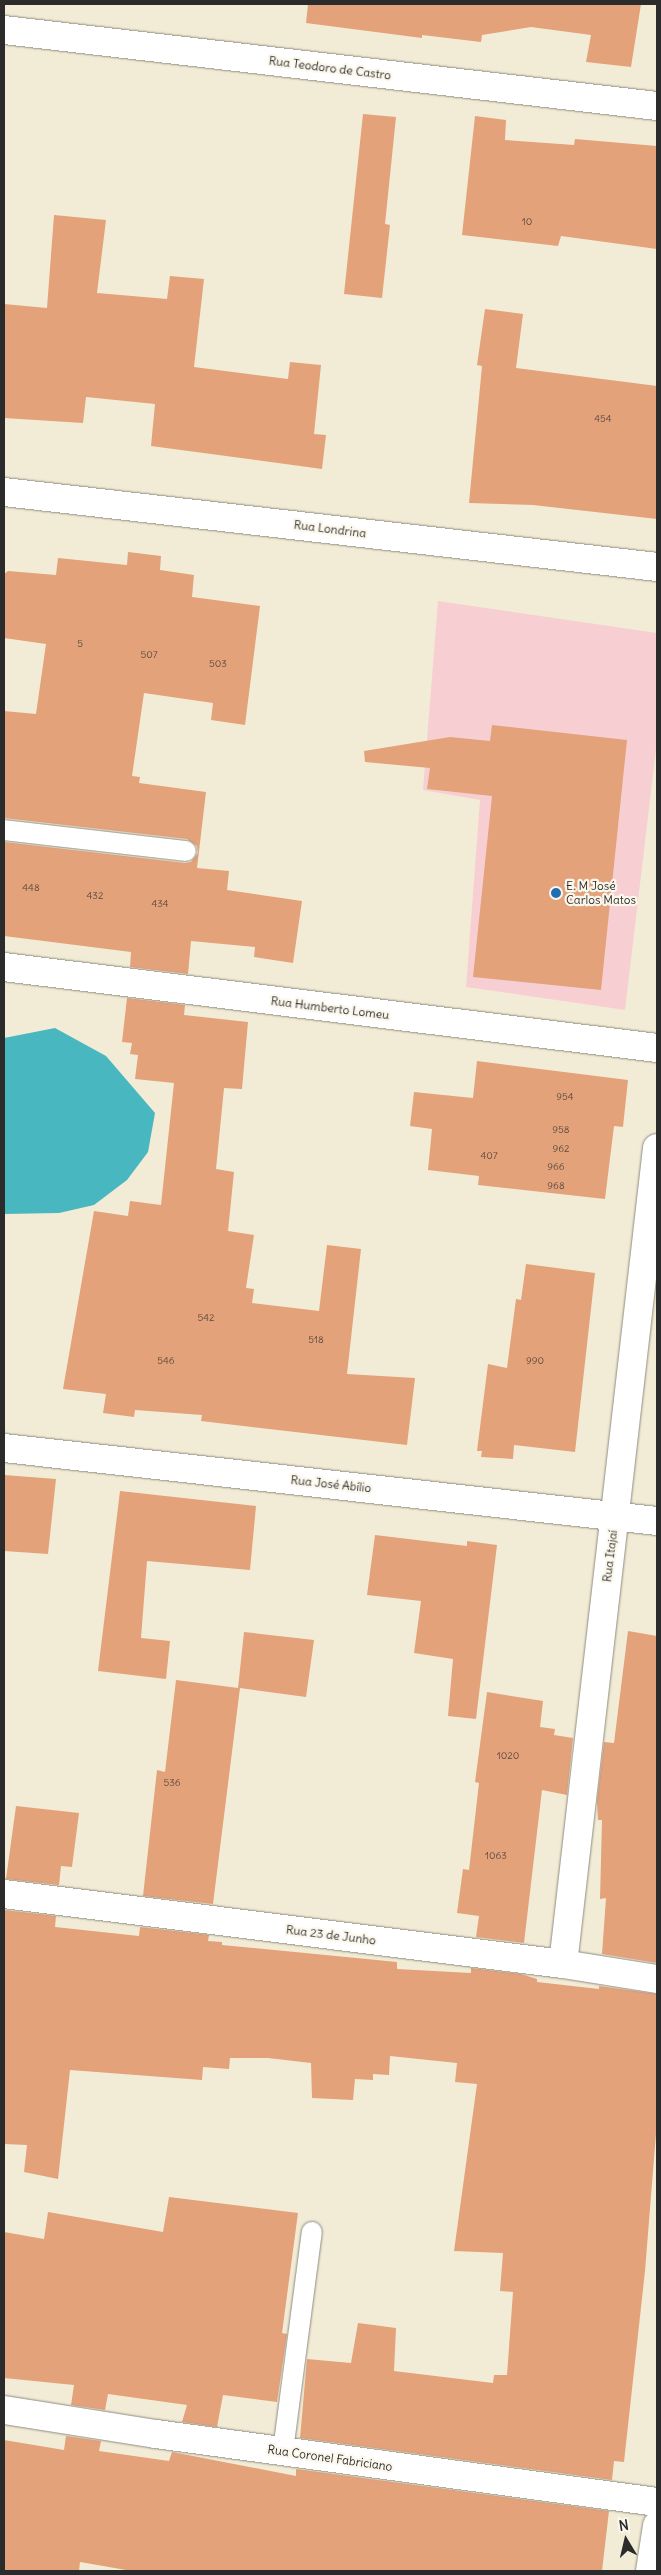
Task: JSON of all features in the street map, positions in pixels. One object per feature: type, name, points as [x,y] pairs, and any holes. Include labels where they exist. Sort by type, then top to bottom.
[{"type":"street","name":"Rua Teodoro de Castro","points":[[4,30],[657,106]]},
{"type":"street","name":"Rua Londrina","points":[[4,492],[657,567]]},
{"type":"street","name":"Rua Humberto Lomeu","points":[[4,968],[657,1048]]},
{"type":"street","name":"Rua Itajaí","points":[[563,1964],[657,1148]]},
{"type":"street","name":"Rua José Abílio","points":[[4,1448],[657,1521]]},
{"type":"street","name":"Rua 23 de Junho","points":[[4,1894],[563,1964],[657,1979]]},
{"type":"street","name":"Rua Coronel Fabriciano","points":[[4,2410],[283,2452],[657,2502]]},
{"type":"street","points":[[650,2571],[657,2526]]},
{"type":"lane","points":[[4,830],[186,851]]},
{"type":"lane","points":[[283,2452],[312,2232]]},
{"type":"shaded area","name":"E. M José Carlos Matos","points":[[438,601],[657,633],[657,741],[625,1010],[466,987],[480,800],[423,790]]},
{"type":"water","points":[[55,1028],[106,1056],[155,1113],[148,1152],[127,1180],[94,1205],[59,1213],[4,1214],[4,1038]]},
{"type":"building","points":[[308,4],[641,4],[631,67],[586,62],[591,35],[531,27],[482,35],[481,42],[422,35],[422,38],[306,23]]},
{"type":"building","points":[[363,114],[396,117],[385,224],[390,225],[382,298],[344,294]]},
{"type":"building","points":[[475,116],[506,120],[505,140],[574,145],[575,139],[657,146],[657,249],[561,236],[558,246],[462,235]]},
{"type":"building","points":[[54,215],[106,220],[97,293],[167,299],[170,276],[204,279],[194,367],[288,379],[290,362],[321,365],[314,434],[326,435],[322,469],[151,446],[155,404],[86,397],[83,423],[4,418],[4,304],[47,308]]},
{"type":"building","points":[[485,309],[523,314],[516,368],[657,386],[657,519],[533,505],[469,503],[482,366],[477,365]]},
{"type":"building","points":[[128,552],[161,556],[160,570],[194,575],[192,597],[260,606],[245,725],[211,720],[213,703],[144,693],[132,776],[140,777],[139,783],[206,792],[197,868],[229,871],[227,890],[302,901],[293,963],[254,957],[255,947],[191,941],[188,974],[130,967],[131,952],[4,936],[4,842],[185,863],[191,862],[198,853],[197,846],[187,839],[4,818],[4,711],[36,714],[46,644],[4,638],[4,574],[8,571],[56,575],[58,558],[127,565]]},
{"type":"building","points":[[492,725],[627,740],[601,990],[473,977],[492,796],[427,789],[430,768],[365,762],[364,751],[450,737],[490,741]]},
{"type":"building","points":[[127,998],[185,1005],[184,1015],[248,1022],[242,1089],[224,1088],[216,1169],[234,1172],[228,1231],[254,1235],[246,1288],[254,1289],[252,1303],[319,1311],[327,1245],[361,1249],[347,1374],[415,1378],[407,1445],[201,1421],[202,1415],[135,1410],[134,1417],[103,1413],[106,1394],[63,1389],[94,1211],[128,1216],[130,1201],[161,1205],[174,1083],[135,1079],[138,1055],[130,1054],[132,1043],[122,1042]]},
{"type":"building","points":[[477,1061],[628,1080],[623,1127],[614,1126],[605,1199],[478,1185],[479,1176],[428,1170],[432,1129],[410,1126],[414,1092],[473,1098]]},
{"type":"building","points":[[526,1264],[595,1273],[575,1452],[514,1445],[513,1459],[481,1457],[482,1451],[477,1451],[488,1364],[507,1368],[516,1299],[521,1300]]},
{"type":"building","points":[[4,1475],[56,1479],[48,1554],[4,1551]]},
{"type":"building","points":[[120,1491],[256,1506],[250,1570],[147,1561],[141,1638],[170,1641],[166,1679],[98,1671]]},
{"type":"building","points":[[375,1535],[467,1546],[467,1541],[497,1545],[476,1719],[448,1716],[453,1659],[414,1653],[421,1601],[367,1595]]},
{"type":"building","points":[[628,1631],[657,1636],[657,1963],[602,1954],[606,1898],[600,1899],[602,1820],[598,1820],[597,1801],[604,1742],[614,1743]]},
{"type":"building","points":[[244,1632],[314,1640],[306,1697],[240,1688],[213,1904],[143,1896],[157,1770],[165,1772],[176,1680],[238,1688]]},
{"type":"building","points":[[487,1692],[543,1701],[540,1727],[555,1729],[554,1735],[573,1738],[567,1795],[542,1790],[524,1943],[476,1937],[479,1916],[457,1913],[463,1869],[469,1870],[479,1783],[475,1782]]},
{"type":"building","points":[[16,1806],[79,1813],[72,1867],[61,1866],[59,1885],[6,1879]]},
{"type":"building","points":[[4,1910],[56,1916],[55,1927],[139,1936],[140,1927],[209,1935],[208,1941],[222,1942],[222,1945],[397,1962],[397,1969],[471,1973],[471,1968],[521,1974],[537,1979],[537,1982],[599,1989],[599,1986],[657,1994],[657,2121],[645,2271],[624,2462],[614,2461],[612,2480],[300,2438],[307,2359],[351,2363],[358,2323],[396,2328],[394,2371],[493,2383],[494,2375],[507,2375],[513,2292],[500,2291],[503,2253],[454,2251],[477,2084],[455,2082],[457,2063],[390,2056],[389,2075],[373,2074],[373,2080],[355,2079],[353,2100],[312,2098],[311,2063],[268,2058],[230,2058],[229,2069],[203,2067],[202,2080],[70,2070],[58,2179],[24,2172],[27,2145],[4,2144]]},
{"type":"building","points":[[169,2197],[298,2213],[282,2333],[287,2334],[277,2402],[223,2395],[217,2427],[182,2422],[187,2405],[108,2394],[105,2410],[71,2405],[74,2385],[4,2378],[4,2232],[44,2239],[48,2212],[163,2232]]},
{"type":"building","points":[[66,2436],[101,2441],[99,2451],[169,2461],[172,2452],[296,2476],[296,2469],[609,2511],[602,2571],[132,2571],[80,2562],[79,2571],[4,2571],[4,2440],[64,2450]]},
{"type":"place","name":"E. M José Carlos Matos","points":[[556,893]]}]
